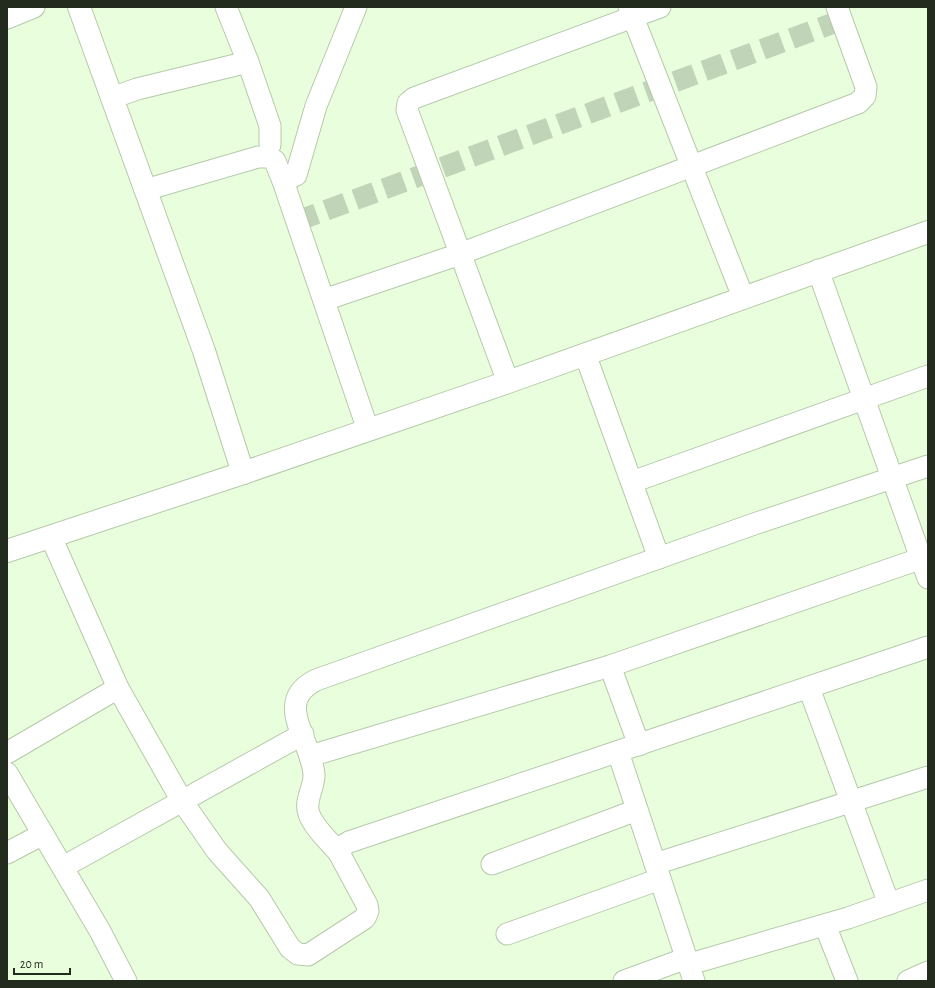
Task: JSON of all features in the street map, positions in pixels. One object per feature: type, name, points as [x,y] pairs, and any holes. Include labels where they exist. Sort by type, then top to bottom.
[{"type":"street","points":[[7,18],[34,7]]},
{"type":"street","points":[[79,7],[204,351],[243,473]]},
{"type":"street","points":[[226,7],[248,62],[270,126],[270,145]]},
{"type":"street","points":[[283,181],[296,175],[316,106],[356,7]]},
{"type":"street","points":[[508,382],[407,110],[408,103],[414,98],[631,12],[660,7]]},
{"type":"street","points":[[324,300],[460,254],[858,103],[866,96],[866,87],[838,7]]},
{"type":"street","points":[[631,12],[743,297]]},
{"type":"street","points":[[112,98],[137,89],[248,62]]},
{"type":"street","points":[[145,190],[258,157],[269,157],[275,161],[368,430]]},
{"type":"street","points":[[7,551],[243,473],[508,382],[818,270],[928,232]]},
{"type":"street","points":[[818,270],[893,479],[925,557],[928,578]]},
{"type":"street","points":[[585,354],[660,558]]},
{"type":"street","points":[[632,482],[928,376]]},
{"type":"street","points":[[51,537],[118,688],[182,801],[217,850],[259,898],[290,948],[298,954],[308,955],[360,922],[368,911],[367,905],[339,853],[309,814],[307,803],[313,784],[314,774],[303,734],[298,724],[295,708],[298,694],[305,686],[316,680],[754,524],[893,479],[928,466]]},
{"type":"street","points":[[310,756],[610,666],[925,557]]},
{"type":"street","points":[[339,853],[342,846],[349,842],[928,647]]},
{"type":"street","points":[[610,666],[639,745]]},
{"type":"street","points":[[7,753],[118,688]]},
{"type":"street","points":[[809,688],[889,904]]},
{"type":"street","points":[[63,867],[303,734]]},
{"type":"street","points":[[618,752],[690,968]]},
{"type":"street","points":[[7,774],[100,931],[124,980]]},
{"type":"street","points":[[508,934],[658,871],[852,802],[928,777]]},
{"type":"street","points":[[492,864],[637,810]]},
{"type":"street","points":[[7,853],[43,834]]},
{"type":"street","points":[[624,981],[690,968],[928,890]]},
{"type":"street","points":[[825,925],[847,981]]},
{"type":"street","points":[[908,981],[928,972]]},
{"type":"tunnel","points":[[297,221],[842,20]]}]
